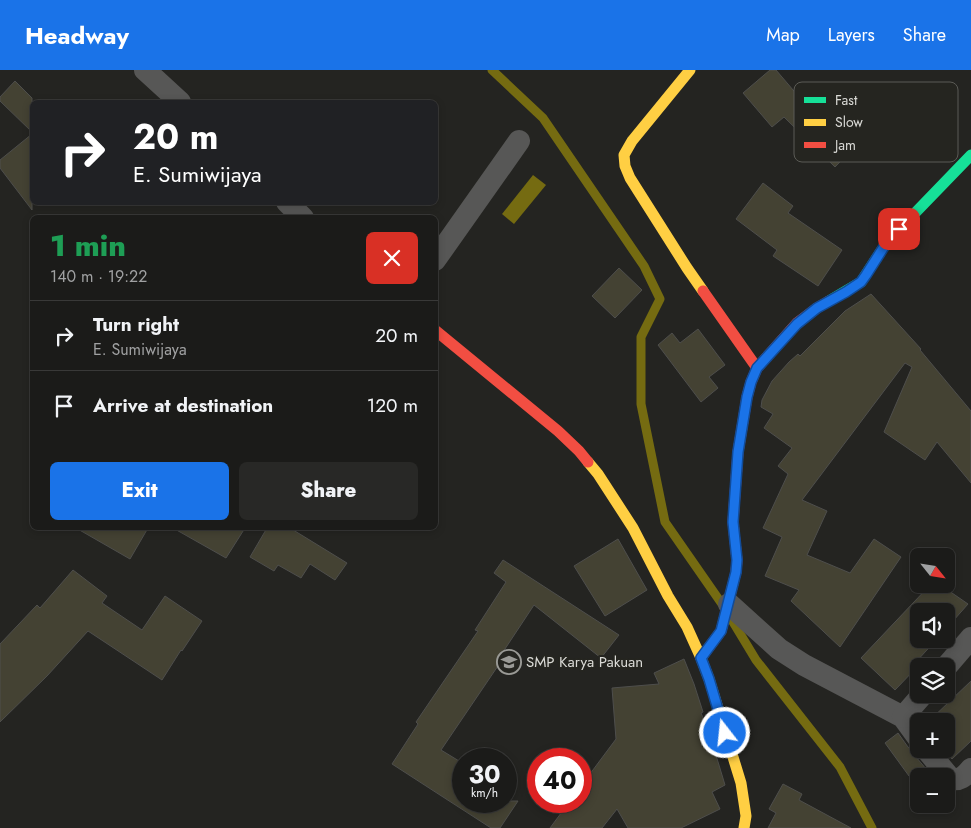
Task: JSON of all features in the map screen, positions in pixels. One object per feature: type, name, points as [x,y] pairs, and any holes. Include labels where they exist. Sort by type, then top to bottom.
[{"type":"street","points":[[146,70],[178,100]]},
{"type":"street","points":[[690,70],[632,141],[624,155],[625,166],[630,178],[687,268],[757,368]]},
{"type":"street","points":[[438,256],[519,141]]},
{"type":"street","points":[[701,658],[721,631],[736,572],[737,560],[733,522],[738,452],[747,397],[757,368],[797,324],[817,308],[861,282],[887,242],[971,155]]},
{"type":"street","points":[[289,205],[299,215]]},
{"type":"street","points":[[438,332],[558,430],[579,451],[598,474],[633,528],[668,596],[687,627],[709,679],[740,783],[746,816],[744,828]]},
{"type":"street","points":[[728,607],[779,649],[804,665],[903,718],[910,727]]},
{"type":"street","points":[[953,658],[971,638]]},
{"type":"street","points":[[903,718],[916,703]]},
{"type":"street","points":[[933,758],[950,778],[957,780],[962,778],[971,769]]},
{"type":"shaded area","points":[[533,175],[546,185],[514,224],[502,214]]},
{"type":"building","points":[[770,70],[776,70],[794,91],[794,127],[784,117],[772,127],[743,93]]},
{"type":"building","points":[[15,81],[32,98],[30,100],[30,130],[0,101],[0,97]]},
{"type":"building","points":[[30,136],[30,205],[32,205],[32,210],[0,168],[0,160]]},
{"type":"building","points":[[830,162],[840,162],[835,167]]},
{"type":"building","points":[[763,183],[793,206],[788,213],[842,250],[818,286],[773,256],[777,250],[736,219]]},
{"type":"building","points":[[619,268],[642,290],[615,318],[592,296]]},
{"type":"building","points":[[871,294],[921,349],[971,411],[971,483],[937,442],[925,460],[884,432],[912,367],[905,363],[802,500],[827,511],[807,555],[850,573],[874,539],[901,557],[840,647],[791,601],[799,590],[765,576],[782,537],[763,528],[788,474],[778,466],[792,448],[764,428],[773,414],[761,407],[762,400],[772,381],[789,362],[798,354],[800,356],[845,311]]},
{"type":"building","points":[[698,329],[725,365],[709,377],[718,388],[701,402],[658,345],[672,333],[680,343]]},
{"type":"building","points":[[79,530],[147,530],[130,559]]},
{"type":"building","points":[[177,530],[244,530],[226,558]]},
{"type":"building","points":[[266,530],[293,530],[347,563],[335,580],[310,564],[301,578],[278,565],[274,571],[250,557]]},
{"type":"building","points":[[618,539],[647,590],[605,616],[574,566]]},
{"type":"building","points":[[503,560],[619,635],[601,658],[534,605],[501,655],[504,657],[441,750],[452,757],[452,803],[392,764],[418,724],[416,722],[478,631],[475,630],[506,582],[494,573]]},
{"type":"building","points":[[73,570],[107,596],[102,603],[142,630],[165,596],[202,621],[162,680],[88,631],[47,676],[0,722],[0,644],[37,605],[40,608]]},
{"type":"building","points":[[922,593],[952,593],[968,604],[955,619],[955,603],[913,603]]},
{"type":"building","points":[[910,606],[910,648],[929,648],[920,658],[910,658],[910,674],[895,690],[861,658]]},
{"type":"building","points":[[684,659],[694,684],[703,712],[701,713],[709,732],[725,785],[712,792],[720,809],[681,828],[628,828],[617,809],[602,828],[550,828],[561,813],[592,813],[592,771],[616,739],[612,688],[659,684],[654,673]]},
{"type":"building","points":[[971,681],[971,741],[955,756],[955,713],[937,713],[948,703],[955,703],[955,696]]},
{"type":"building","points":[[898,733],[910,749],[910,758],[917,758],[925,768],[910,768],[909,776],[885,743]]},
{"type":"building","points":[[783,784],[802,794],[799,800],[851,828],[768,828],[776,813],[769,809]]},
{"type":"building","points":[[468,813],[510,813],[500,828],[491,828]]},
{"type":"waterway","points":[[492,70],[543,118],[644,266],[660,299],[641,337],[641,404],[665,522],[722,604]]},
{"type":"waterway","points":[[730,617],[756,660],[840,767],[872,828]]},
{"type":"traffic: fast","points":[[829,301],[861,282],[887,242],[971,155]]},
{"type":"traffic: slow","points":[[690,70],[632,141],[624,155],[625,166],[630,178],[703,291]]},
{"type":"traffic: slow","points":[[588,462],[598,474],[633,528],[668,596],[687,627],[701,658],[741,783],[746,816],[744,828]]},
{"type":"traffic: jam","points":[[703,291],[757,368]]},
{"type":"traffic: jam","points":[[701,658],[721,631],[736,572],[737,560],[733,522],[738,452],[751,382],[757,368],[797,323],[829,301]]},
{"type":"traffic: jam","points":[[438,332],[558,431],[588,462]]},
{"type":"place","name":"SMP Karya Pakuan","points":[[509,662]]},
{"type":"route","points":[[725,733],[701,658],[721,631],[728,610],[736,572],[737,560],[733,522],[738,452],[751,382],[757,368],[787,333],[817,308],[861,282],[887,242],[899,229]]}]
